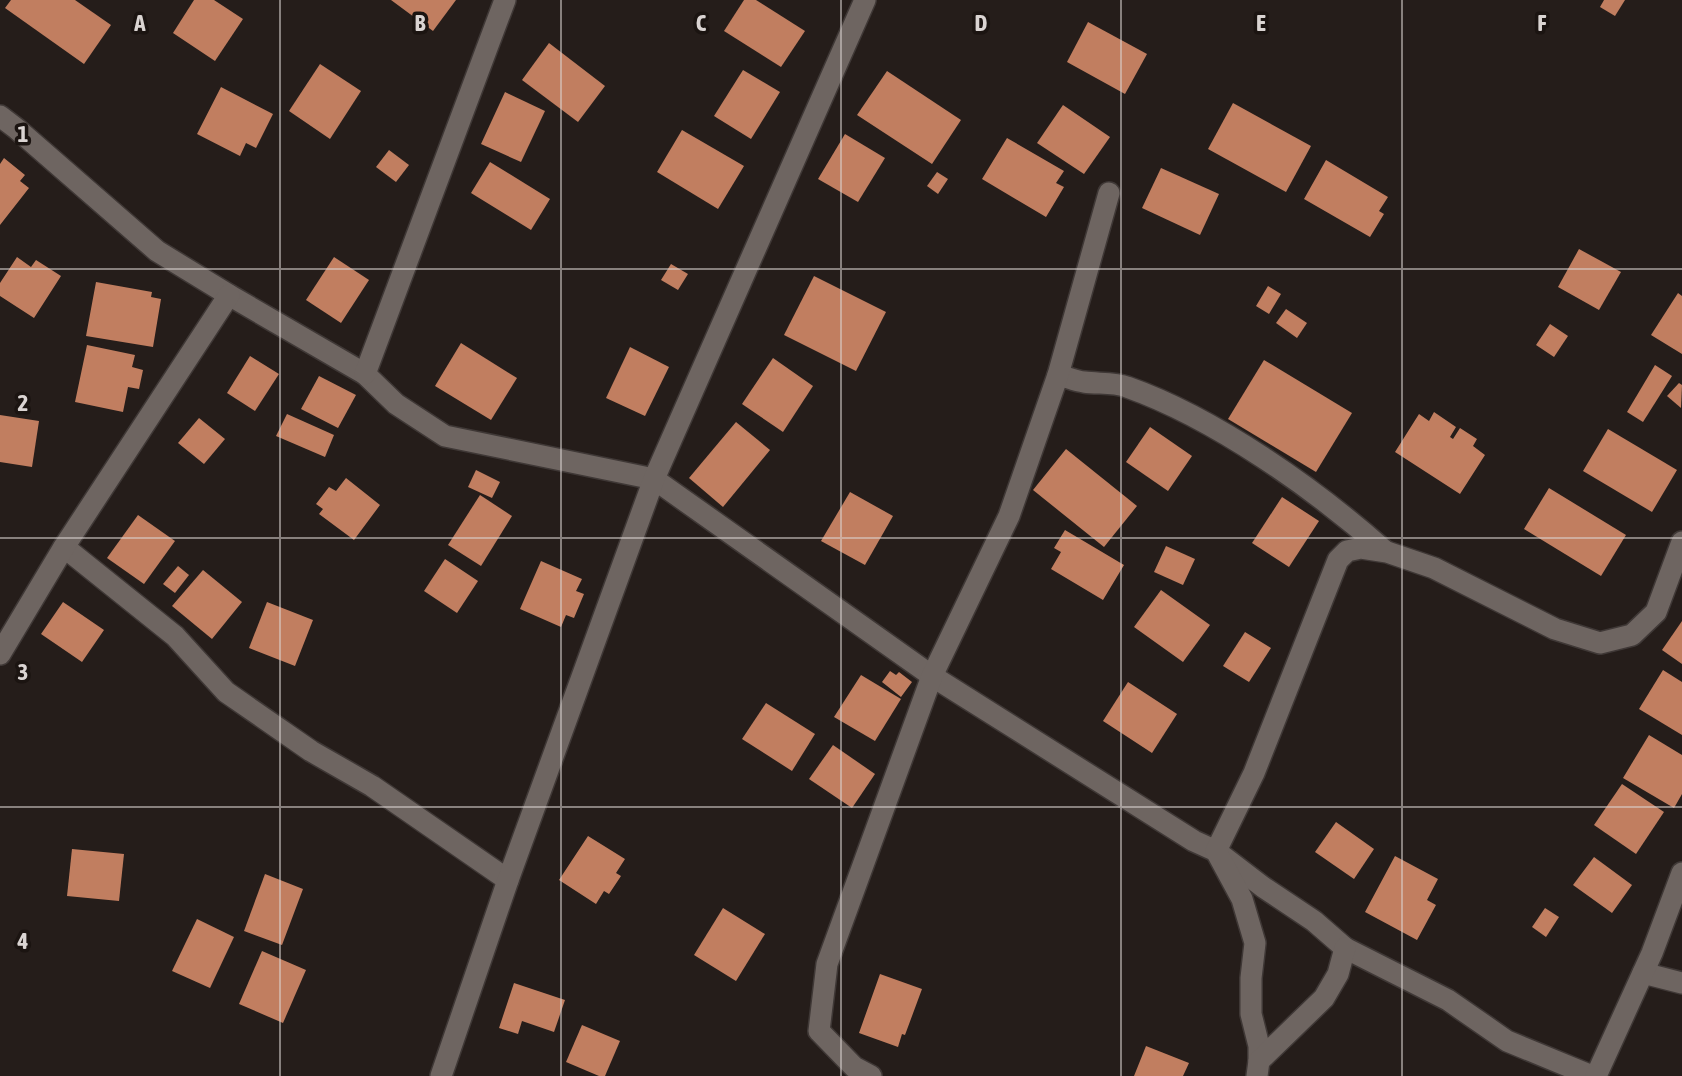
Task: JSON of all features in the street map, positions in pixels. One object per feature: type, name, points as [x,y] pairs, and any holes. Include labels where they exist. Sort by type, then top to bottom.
[{"type":"street","points":[[365,374],[505,0]]},
{"type":"street","points":[[441,1076],[508,880],[654,479],[865,0]]},
{"type":"street","points":[[0,116],[157,251],[365,374],[396,404],[445,436],[654,479],[932,676],[1194,841],[1216,851],[1314,921],[1345,948],[1448,1000],[1507,1041],[1594,1076],[1643,973],[1682,873]]},
{"type":"street","points":[[871,1076],[854,1067],[819,1031],[827,964],[932,676],[1009,516],[1058,375],[1109,193]]},
{"type":"street","points":[[0,654],[64,547],[229,296]]},
{"type":"street","points":[[1058,375],[1080,382],[1123,386],[1170,404],[1232,438],[1343,513],[1387,552]]},
{"type":"street","points":[[1216,851],[1254,773],[1338,561],[1347,551],[1362,548],[1387,552],[1434,568],[1555,629],[1600,643],[1632,635],[1656,612],[1682,542]]},
{"type":"street","points":[[64,547],[174,636],[226,692],[311,751],[372,786],[508,880]]},
{"type":"street","points":[[1216,851],[1242,899],[1255,943],[1251,1014],[1259,1046],[1258,1068]]},
{"type":"street","points":[[1258,1068],[1324,998],[1338,974],[1345,948]]},
{"type":"street","points":[[1643,973],[1682,983]]},
{"type":"building","points":[[11,0],[75,0],[111,25],[84,64],[5,8]]},
{"type":"building","points":[[194,0],[214,0],[243,19],[215,61],[173,33]]},
{"type":"building","points":[[391,0],[456,0],[433,31]]},
{"type":"building","points":[[744,0],[756,0],[805,31],[781,67],[724,31]]},
{"type":"building","points":[[1604,0],[1625,0],[1615,16],[1600,7]]},
{"type":"building","points":[[1088,22],[1147,54],[1125,94],[1067,62]]},
{"type":"building","points":[[549,43],[605,86],[578,122],[522,80]]},
{"type":"building","points":[[320,64],[361,91],[330,139],[289,111]]},
{"type":"building","points":[[743,70],[780,92],[751,139],[714,116]]},
{"type":"building","points":[[887,71],[961,120],[932,164],[857,115]]},
{"type":"building","points":[[221,87],[273,114],[256,148],[246,143],[240,156],[197,134]]},
{"type":"building","points":[[505,92],[545,111],[521,162],[481,144]]},
{"type":"building","points":[[1233,103],[1311,146],[1286,192],[1208,149]]},
{"type":"building","points":[[1063,105],[1110,137],[1084,174],[1037,143]]},
{"type":"building","points":[[682,130],[744,166],[718,209],[657,172]]},
{"type":"building","points":[[845,134],[885,158],[858,202],[818,179]]},
{"type":"building","points":[[1007,138],[1064,171],[1056,183],[1064,187],[1046,217],[982,179]]},
{"type":"building","points":[[389,150],[409,165],[396,182],[376,167]]},
{"type":"building","points":[[4,158],[25,175],[20,181],[29,188],[0,225],[0,164]]},
{"type":"building","points":[[1326,160],[1388,197],[1379,211],[1384,214],[1370,237],[1304,199]]},
{"type":"building","points":[[490,162],[550,199],[531,230],[471,193]]},
{"type":"building","points":[[1161,168],[1219,194],[1200,235],[1142,208]]},
{"type":"building","points":[[937,172],[948,179],[938,194],[927,186]]},
{"type":"building","points":[[1579,249],[1621,272],[1599,310],[1558,287]]},
{"type":"building","points":[[17,257],[31,267],[36,260],[61,276],[34,318],[0,296],[0,283]]},
{"type":"building","points":[[334,257],[369,280],[341,323],[306,300]]},
{"type":"building","points":[[671,264],[688,274],[678,290],[661,280]]},
{"type":"building","points":[[814,276],[886,312],[856,371],[784,335]]},
{"type":"building","points":[[96,282],[152,292],[151,297],[161,299],[153,347],[86,336]]},
{"type":"building","points":[[1268,286],[1281,294],[1269,314],[1256,306]]},
{"type":"building","points":[[1678,293],[1682,296],[1682,354],[1651,335]]},
{"type":"building","points":[[1286,309],[1307,323],[1297,338],[1276,323]]},
{"type":"building","points":[[1550,324],[1568,336],[1554,357],[1536,345]]},
{"type":"building","points":[[461,343],[517,378],[491,420],[435,386]]},
{"type":"building","points":[[87,345],[135,355],[132,367],[143,370],[139,389],[128,387],[123,412],[75,402]]},
{"type":"building","points":[[630,347],[669,367],[645,416],[606,398]]},
{"type":"building","points":[[250,356],[279,374],[255,411],[227,393]]},
{"type":"building","points":[[773,358],[813,386],[783,432],[742,404]]},
{"type":"building","points":[[1264,360],[1352,413],[1316,472],[1228,419]]},
{"type":"building","points":[[1655,365],[1672,376],[1643,422],[1627,412]]},
{"type":"building","points":[[319,376],[356,395],[338,428],[301,409]]},
{"type":"building","points":[[1679,383],[1682,385],[1681,408],[1667,396]]},
{"type":"building","points":[[1434,412],[1456,427],[1450,437],[1453,439],[1460,428],[1477,439],[1473,446],[1485,455],[1460,494],[1395,452],[1419,414],[1429,421]]},
{"type":"building","points":[[287,414],[334,435],[325,457],[276,436]]},
{"type":"building","points":[[0,415],[39,421],[32,467],[0,462]]},
{"type":"building","points":[[199,418],[225,439],[204,464],[178,443]]},
{"type":"building","points":[[736,422],[770,450],[723,507],[689,478]]},
{"type":"building","points":[[1150,427],[1192,456],[1168,491],[1126,462]]},
{"type":"building","points":[[1608,429],[1677,470],[1652,512],[1583,471]]},
{"type":"building","points":[[1066,449],[1137,506],[1104,547],[1033,490]]},
{"type":"building","points":[[476,470],[500,482],[492,498],[468,487]]},
{"type":"building","points":[[346,478],[380,505],[354,540],[319,514],[323,509],[316,504],[329,487],[336,491]]},
{"type":"building","points":[[1549,488],[1626,535],[1601,576],[1524,529]]},
{"type":"building","points":[[850,492],[893,516],[865,565],[821,541]]},
{"type":"building","points":[[480,495],[512,516],[481,566],[448,545]]},
{"type":"building","points":[[1282,497],[1319,521],[1289,567],[1252,543]]},
{"type":"building","points":[[138,515],[175,541],[144,584],[107,558]]},
{"type":"building","points":[[1065,530],[1124,565],[1103,600],[1051,569],[1061,552],[1054,548]]},
{"type":"building","points":[[1166,546],[1195,559],[1183,585],[1154,572]]},
{"type":"building","points":[[445,559],[478,581],[457,613],[424,591]]},
{"type":"building","points":[[541,561],[582,579],[576,591],[584,594],[574,618],[566,615],[561,627],[520,609]]},
{"type":"building","points":[[178,566],[189,575],[175,593],[163,584]]},
{"type":"building","points":[[203,570],[242,602],[212,639],[172,606]]},
{"type":"building","points":[[1161,590],[1210,625],[1183,662],[1134,627]]},
{"type":"building","points":[[63,602],[104,630],[82,662],[41,634]]},
{"type":"building","points":[[267,602],[313,620],[295,666],[249,648]]},
{"type":"building","points":[[1682,621],[1682,664],[1662,650]]},
{"type":"building","points":[[1245,632],[1271,648],[1249,682],[1223,666]]},
{"type":"building","points":[[1663,670],[1682,682],[1682,735],[1639,709]]},
{"type":"building","points":[[890,671],[896,675],[899,672],[912,682],[901,697],[882,682]]},
{"type":"building","points":[[861,675],[901,699],[875,741],[834,717]]},
{"type":"building","points":[[1128,682],[1177,714],[1152,753],[1103,721]]},
{"type":"building","points":[[766,703],[815,734],[792,771],[742,739]]},
{"type":"building","points":[[1649,735],[1682,755],[1682,794],[1674,808],[1623,778]]},
{"type":"building","points":[[833,745],[875,774],[852,808],[809,779]]},
{"type":"building","points":[[1622,784],[1664,812],[1636,854],[1594,825]]},
{"type":"building","points":[[1336,822],[1374,849],[1354,879],[1315,852]]},
{"type":"building","points":[[588,836],[625,859],[616,873],[621,876],[609,894],[604,891],[596,904],[559,880]]},
{"type":"building","points":[[72,849],[124,854],[119,901],[67,896]]},
{"type":"building","points":[[1395,856],[1438,879],[1427,900],[1436,905],[1417,940],[1365,912]]},
{"type":"building","points":[[1594,857],[1632,885],[1612,913],[1573,885]]},
{"type":"building","points":[[265,874],[303,889],[282,945],[244,931]]},
{"type":"building","points":[[723,908],[765,934],[736,981],[694,955]]},
{"type":"building","points":[[1545,908],[1559,917],[1546,937],[1532,927]]},
{"type":"building","points":[[197,919],[234,937],[210,988],[172,971]]},
{"type":"building","points":[[262,951],[306,970],[283,1023],[239,1004]]},
{"type":"building","points":[[880,974],[922,989],[898,1047],[859,1033]]},
{"type":"building","points":[[514,983],[565,1000],[554,1032],[522,1021],[518,1034],[499,1028]]},
{"type":"building","points":[[582,1025],[620,1041],[605,1076],[566,1062]]},
{"type":"building","points":[[1146,1046],[1189,1063],[1183,1076],[1134,1076]]}]
